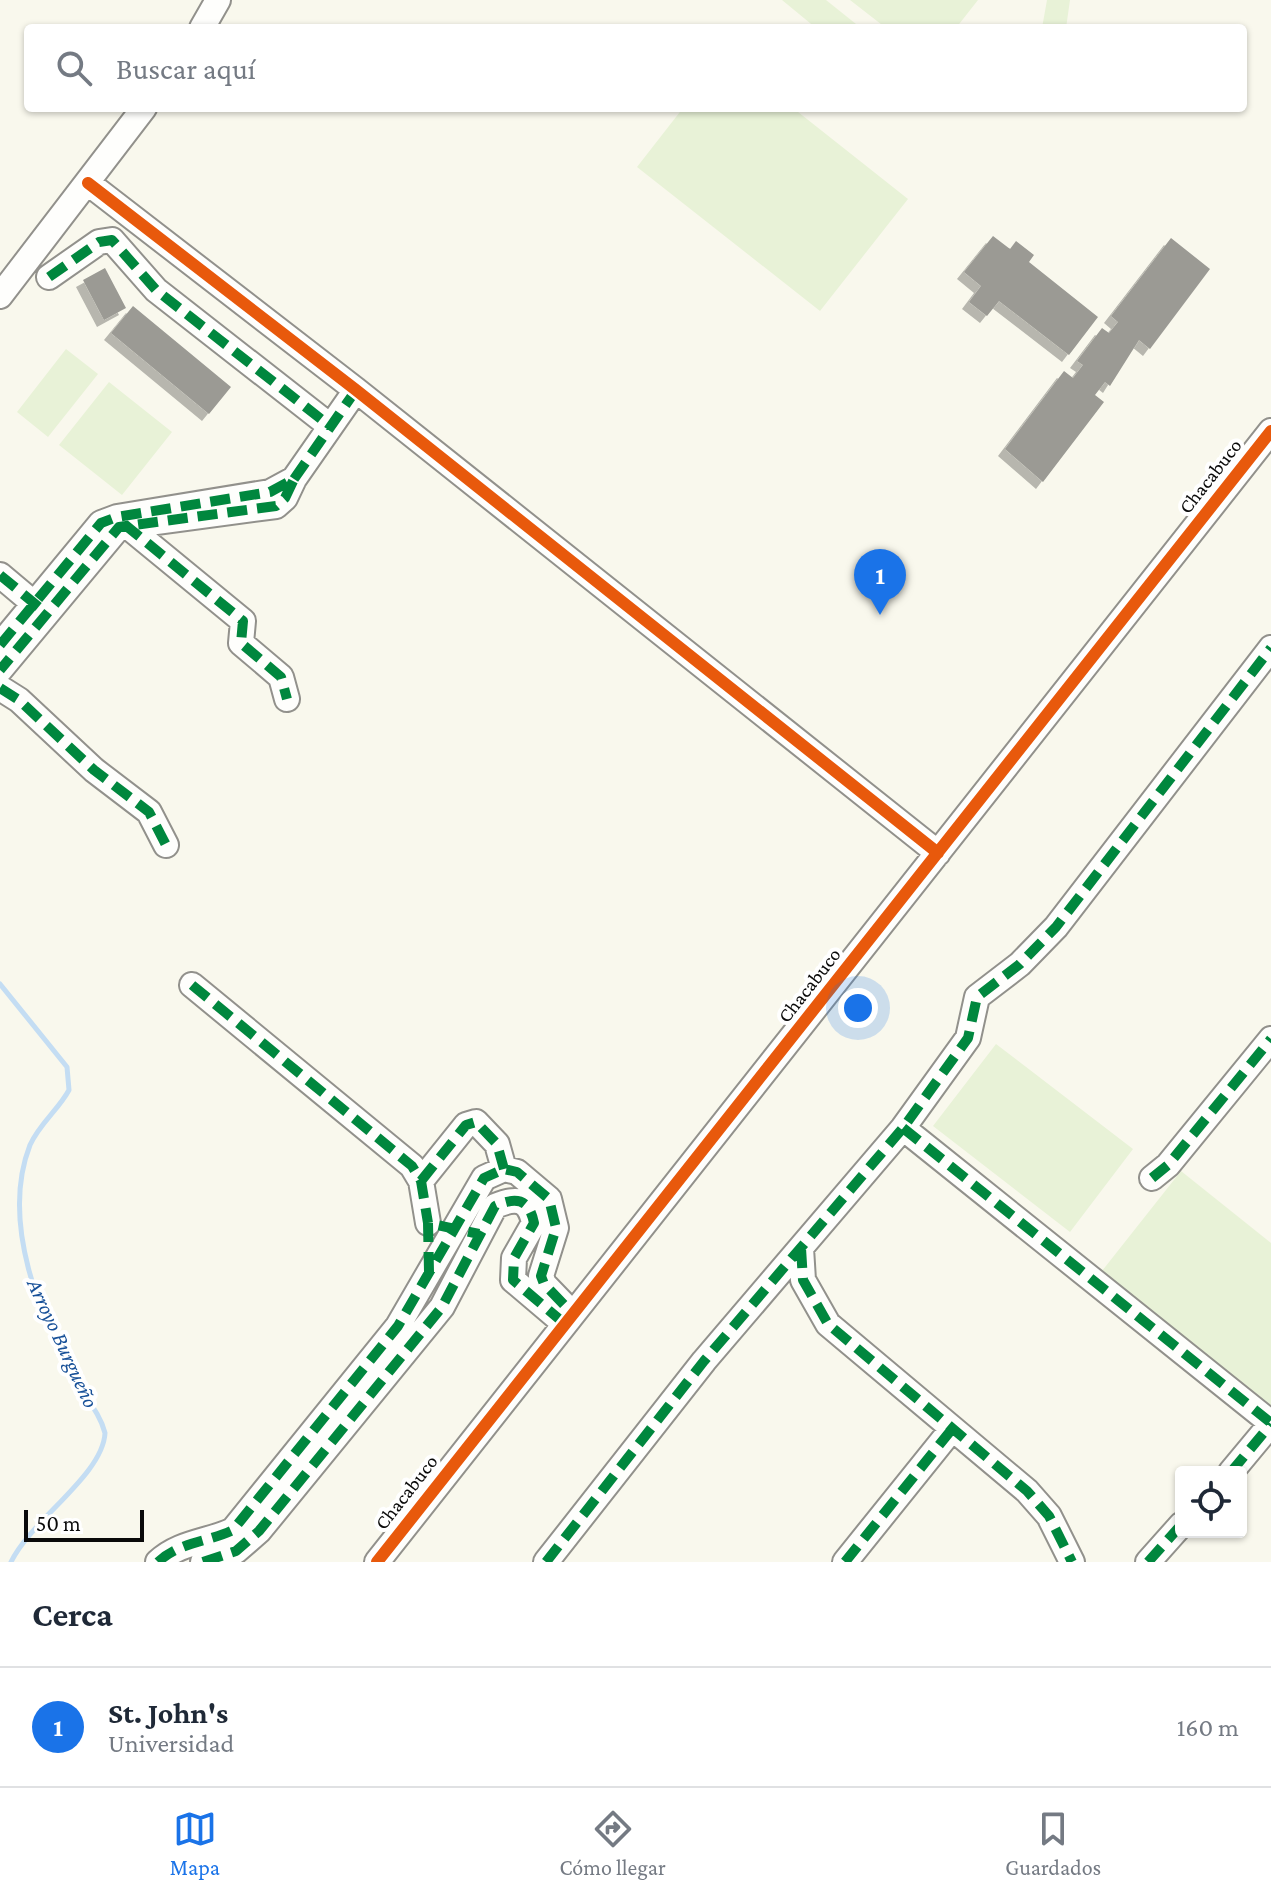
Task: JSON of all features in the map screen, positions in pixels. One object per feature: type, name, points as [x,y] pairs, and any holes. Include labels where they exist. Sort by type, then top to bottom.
[{"type":"street","points":[[204,24],[218,0]]},
{"type":"street","points":[[0,296],[141,112]]},
{"type":"street","points":[[88,183],[356,390],[938,853]]},
{"type":"street","points":[[49,277],[99,242],[112,240],[156,290],[330,426]]},
{"type":"street","points":[[0,645],[122,522],[276,506],[285,498],[294,479],[356,390]]},
{"type":"street","name":"Chacabuco","points":[[377,1562],[1271,431]]},
{"type":"street","points":[[122,522],[243,621],[241,643],[281,677],[287,699]]},
{"type":"street","points":[[0,575],[40,608]]},
{"type":"street","points":[[0,670],[40,608]]},
{"type":"street","points":[[546,1562],[704,1361],[903,1128],[968,1038],[977,997],[1020,964],[1056,927],[1271,648]]},
{"type":"street","points":[[0,688],[19,700],[94,770],[149,812],[166,845]]},
{"type":"street","points":[[192,985],[389,1143],[412,1166],[421,1181],[428,1223],[427,1299]]},
{"type":"street","points":[[1152,1178],[1168,1165],[1271,1039]]},
{"type":"street","points":[[421,1181],[466,1125],[476,1122],[497,1144],[504,1169]]},
{"type":"street","points":[[903,1128],[1271,1424],[1236,1466]]},
{"type":"street","points":[[158,1562],[185,1545],[215,1555],[427,1299],[468,1230],[484,1178],[504,1169],[517,1172],[549,1199],[556,1228],[541,1276],[569,1319]]},
{"type":"street","points":[[427,1299],[468,1230],[495,1206],[511,1199],[520,1199],[527,1205],[534,1223],[514,1258],[513,1280],[569,1319]]},
{"type":"street","points":[[428,1223],[468,1230]]},
{"type":"street","points":[[801,1248],[803,1280],[828,1324],[1040,1504],[1072,1562]]},
{"type":"street","points":[[845,1562],[952,1429]]},
{"type":"street","points":[[1148,1562],[1175,1532]]},
{"type":"green space","points":[[782,0],[826,0],[856,24],[811,24]]},
{"type":"green space","points":[[850,0],[978,0],[959,24],[881,24]]},
{"type":"green space","points":[[1047,0],[1070,0],[1067,24],[1043,24]]},
{"type":"green space","points":[[680,112],[798,112],[908,199],[820,311],[637,167]]},
{"type":"green space","points":[[66,349],[98,374],[48,437],[17,412]]},
{"type":"green space","points":[[109,382],[172,432],[122,495],[59,445]]},
{"type":"green space","points":[[996,1044],[1133,1149],[1070,1232],[933,1126]]},
{"type":"green space","points":[[1181,1171],[1271,1243],[1271,1414],[1098,1276]]},
{"type":"building","points":[[993,236],[1010,249],[1016,241],[1034,255],[1029,262],[1098,317],[1069,355],[999,301],[987,316],[969,302],[981,286],[964,272]]},
{"type":"building","points":[[1171,238],[1210,269],[1150,349],[1139,340],[1110,386],[1105,382],[1095,395],[1104,402],[1043,482],[1005,449],[1064,371],[1073,378],[1083,365],[1077,361],[1102,328],[1109,333],[1118,322],[1111,316]]},
{"type":"building","points":[[105,268],[126,308],[104,320],[83,280]]},
{"type":"building","points":[[133,306],[231,387],[209,414],[111,333]]},
{"type":"waterway","name":"Arroyo Burgueño","points":[[0,984],[67,1067],[69,1090],[34,1137],[22,1175],[22,1237],[28,1269],[50,1330],[105,1433],[92,1465],[34,1530],[11,1562]]},
{"type":"marked path","points":[[49,277],[99,242],[112,240],[156,290],[330,426]]},
{"type":"marked path","points":[[294,479],[356,390]]},
{"type":"marked path","points":[[0,645],[101,523],[117,517],[270,492],[294,479],[285,498],[276,506],[119,527],[0,670]]},
{"type":"marked path","points":[[124,524],[243,621],[241,643],[281,677],[287,699]]},
{"type":"marked path","points":[[0,575],[40,608]]},
{"type":"marked path","points":[[546,1562],[704,1361],[903,1128],[968,1038],[977,997],[1020,964],[1056,927],[1271,648]]},
{"type":"marked path","points":[[0,688],[19,700],[94,770],[149,812],[166,845]]},
{"type":"marked path","points":[[192,985],[412,1166],[421,1181],[428,1223]]},
{"type":"marked path","points":[[1152,1178],[1168,1165],[1271,1039]]},
{"type":"marked path","points":[[421,1181],[466,1125],[476,1122],[497,1144],[504,1169]]},
{"type":"marked path","points":[[903,1128],[1271,1423]]},
{"type":"marked path","points":[[158,1562],[184,1546],[233,1530],[398,1326],[484,1178],[504,1169],[517,1172],[549,1199],[556,1228],[541,1276],[544,1284],[573,1314]]},
{"type":"marked path","points":[[203,1562],[236,1551],[259,1531],[442,1307],[495,1206],[515,1201],[529,1209],[534,1223],[514,1258],[513,1280],[565,1324]]},
{"type":"marked path","points":[[429,1272],[428,1223],[479,1234]]},
{"type":"marked path","points":[[801,1248],[803,1280],[828,1324],[1027,1491],[1049,1516],[1072,1562]]},
{"type":"marked path","points":[[1236,1466],[1271,1424]]},
{"type":"marked path","points":[[845,1562],[952,1429]]},
{"type":"marked path","points":[[1148,1562],[1175,1532]]},
{"type":"cycle path","points":[[88,183],[356,390],[938,853]]},
{"type":"cycle path","points":[[377,1562],[1271,431]]},
{"type":"place","name":"St. John's","points":[[880,615]]}]
